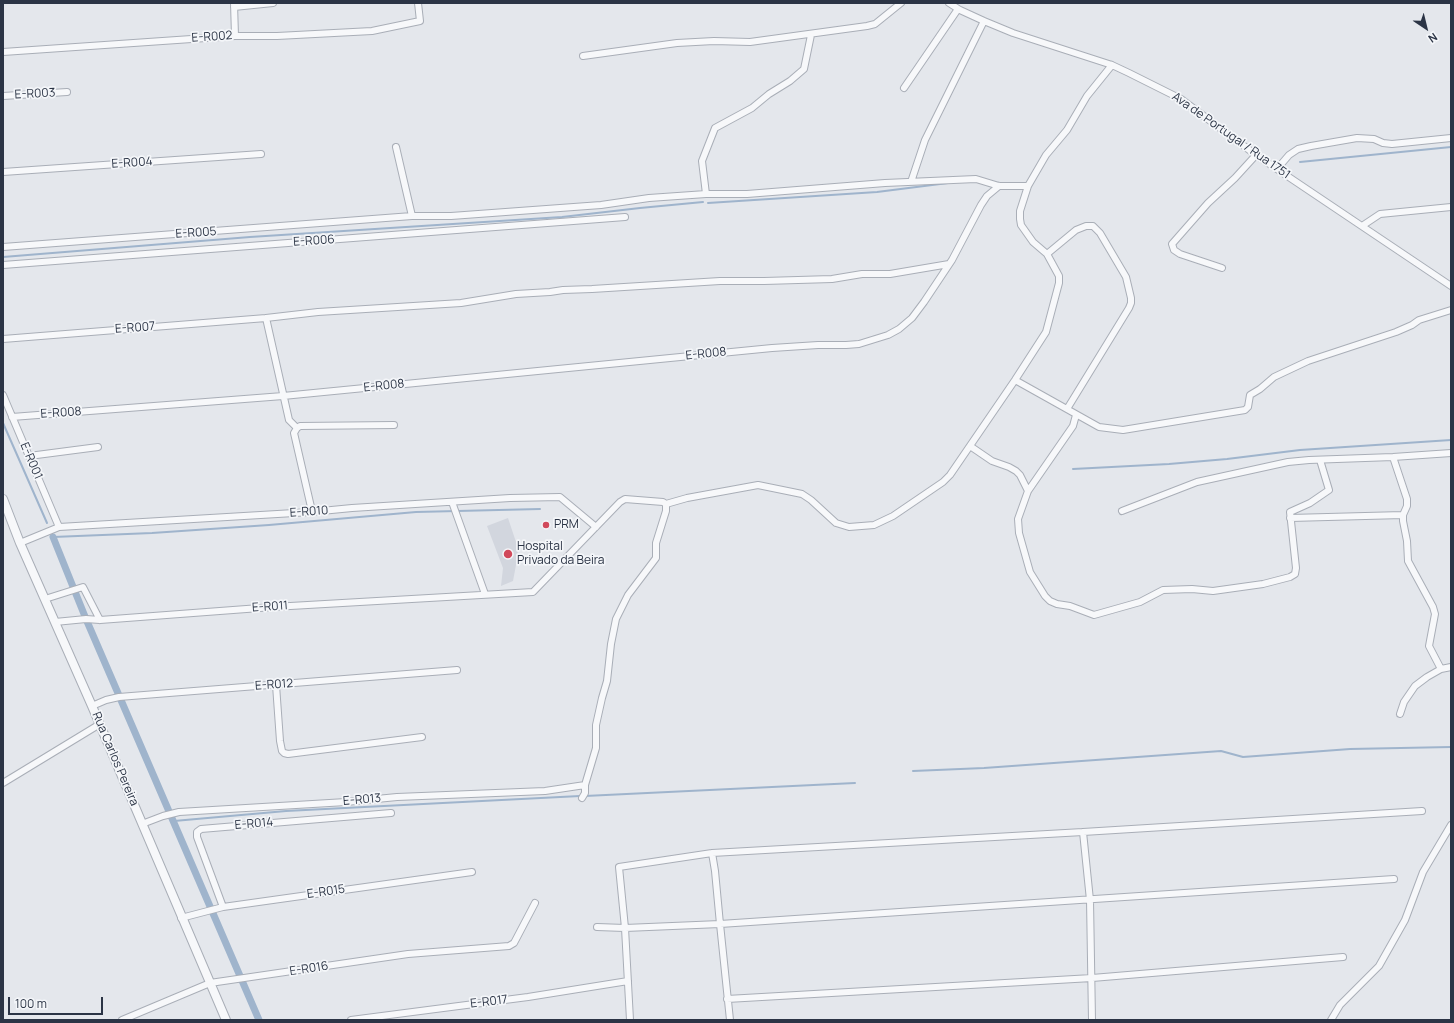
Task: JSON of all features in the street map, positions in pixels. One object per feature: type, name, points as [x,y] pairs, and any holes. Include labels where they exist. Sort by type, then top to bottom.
[{"type":"street","points":[[235,36],[234,5],[273,3]]},
{"type":"street","name":"E-R002","points":[[3,52],[235,36],[277,36],[372,31],[420,21],[418,3]]},
{"type":"street","points":[[583,56],[677,43],[714,41],[750,42],[811,35],[875,24],[901,3]]},
{"type":"street","name":"Ava de Portugal / Rua 1751","points":[[949,3],[958,9],[984,21],[1112,65],[1181,100],[1256,155],[1451,286]]},
{"type":"street","points":[[904,88],[958,9]]},
{"type":"street","points":[[911,182],[925,140],[984,21]]},
{"type":"street","points":[[706,194],[702,161],[716,128],[752,108],[769,94],[790,81],[804,69],[811,35]]},
{"type":"street","points":[[582,798],[585,793],[585,785],[596,748],[596,725],[607,681],[611,644],[616,619],[628,595],[656,558],[656,543],[666,511],[666,504],[687,498],[758,485],[802,494],[811,500],[836,523],[849,527],[874,525],[893,516],[943,482],[950,475],[1046,332],[1059,283],[1058,276],[1047,254],[1032,242],[1021,225],[1020,211],[1028,186],[1046,155],[1067,130],[1088,96],[1112,65]]},
{"type":"street","name":"E-R003","points":[[3,96],[67,92]]},
{"type":"street","points":[[1277,169],[1289,155],[1298,149],[1311,146],[1357,138],[1374,139],[1383,143],[1392,144],[1451,138]]},
{"type":"street","points":[[396,147],[412,216],[451,216],[602,205],[649,198],[706,194],[747,194],[911,182],[976,179],[999,186],[1028,186]]},
{"type":"street","name":"E-R004","points":[[3,172],[261,154]]},
{"type":"street","points":[[1222,268],[1180,254],[1174,250],[1172,244],[1208,203],[1236,178],[1256,155]]},
{"type":"street","name":"E-R008","points":[[12,416],[283,396],[755,349],[818,345],[846,346],[859,344],[888,335],[900,329],[912,318],[949,264],[981,205],[987,196],[999,186]]},
{"type":"street","points":[[1362,226],[1380,214],[1451,207]]},
{"type":"street","name":"E-R005","points":[[3,247],[412,216]]},
{"type":"street","name":"E-R006","points":[[3,265],[625,217]]},
{"type":"street","points":[[1047,254],[1076,230],[1086,226],[1094,226],[1100,232],[1126,277],[1131,298],[1129,308],[1067,409]]},
{"type":"street","name":"E-R007","points":[[3,338],[266,318],[318,312],[461,303],[516,294],[563,290],[720,281],[832,279],[862,274],[890,274],[949,264]]},
{"type":"street","points":[[1015,380],[1101,428],[1123,430],[1245,410],[1248,407],[1250,395],[1274,377],[1308,361],[1396,332],[1419,320],[1451,310]]},
{"type":"street","points":[[266,318],[289,420],[297,428]]},
{"type":"street","name":"E-R001","points":[[3,395],[59,527]]},
{"type":"street","points":[[1076,414],[1073,426],[1028,491],[1018,519],[1019,533],[1030,572],[1036,584],[1050,601],[1080,609],[1094,615],[1140,602],[1163,590],[1192,589],[1213,591],[1263,584],[1290,577],[1295,574],[1296,568],[1290,512],[1310,503],[1329,490],[1320,460]]},
{"type":"street","points":[[1073,426],[1085,419]]},
{"type":"street","points":[[311,512],[294,433],[297,428],[300,426],[394,425]]},
{"type":"street","points":[[970,446],[992,461],[1016,471],[1028,491]]},
{"type":"street","points":[[29,456],[98,447]]},
{"type":"street","points":[[1122,511],[1196,482],[1288,462],[1393,458],[1451,453]]},
{"type":"street","points":[[1393,458],[1407,499],[1407,506],[1402,521],[1408,561],[1433,607],[1435,614],[1429,646],[1441,669]]},
{"type":"street","name":"E-R010","points":[[20,542],[59,527],[311,512],[510,498],[560,497],[596,526]]},
{"type":"street","name":"E-R011","points":[[55,622],[533,592],[620,502],[625,499],[663,502],[666,504]]},
{"type":"street","name":"Rua Carlos Pereira","points":[[3,500],[226,1020]]},
{"type":"street","points":[[452,502],[485,594]]},
{"type":"street","points":[[1290,518],[1403,515]]},
{"type":"street","points":[[45,599],[83,587],[100,620]]},
{"type":"street","points":[[1400,714],[1404,702],[1415,686],[1441,669],[1451,667]]},
{"type":"street","name":"E-R012","points":[[92,706],[106,700],[120,697],[457,670]]},
{"type":"street","points":[[276,685],[280,741],[282,751],[284,753],[288,754],[422,737]]},
{"type":"street","points":[[3,782],[100,724]]},
{"type":"street","name":"E-R013","points":[[142,824],[162,816],[179,812],[346,802],[397,797],[545,791],[585,785]]},
{"type":"street","points":[[630,1020],[625,928],[619,867],[712,853],[1422,811]]},
{"type":"street","name":"E-R014","points":[[223,907],[197,837],[198,832],[201,829],[391,813]]},
{"type":"street","points":[[1331,1020],[1340,1005],[1379,966],[1405,920],[1423,872],[1451,825]]},
{"type":"street","points":[[1083,832],[1090,900],[1092,1020]]},
{"type":"street","points":[[712,853],[730,1020]]},
{"type":"street","name":"E-R015","points":[[181,918],[223,907],[472,872]]},
{"type":"street","points":[[598,927],[625,928],[720,924],[1394,879]]},
{"type":"street","name":"E-R016","points":[[122,1020],[210,983],[408,954],[509,946],[514,943],[535,903]]},
{"type":"street","points":[[727,999],[1092,978],[1343,957]]},
{"type":"street","name":"E-R017","points":[[351,1020],[528,997],[628,981]]},
{"type":"shaded area","name":"Hospital Privado da Beira","points":[[508,518],[517,545],[519,564],[516,565],[513,581],[501,586],[503,568],[487,526]]},
{"type":"waterway","points":[[1300,162],[1451,147]]},
{"type":"waterway","points":[[708,203],[877,192],[948,183]]},
{"type":"waterway","points":[[3,257],[250,237],[562,217],[703,202]]},
{"type":"waterway","points":[[3,423],[47,523]]},
{"type":"waterway","points":[[1073,469],[1169,464],[1300,450],[1451,440]]},
{"type":"waterway","points":[[53,537],[152,533],[269,525],[416,512],[540,509]]},
{"type":"waterway","points":[[53,537],[86,619],[259,1020]]},
{"type":"waterway","points":[[913,771],[984,768],[1221,751],[1243,757],[1350,749],[1451,747]]},
{"type":"waterway","points":[[585,796],[855,783]]},
{"type":"waterway","points":[[174,821],[286,811],[580,796]]},
{"type":"place","name":"PRM","points":[[546,525]]},
{"type":"place","name":"Hospital Privado da Beira","points":[[508,554]]}]
